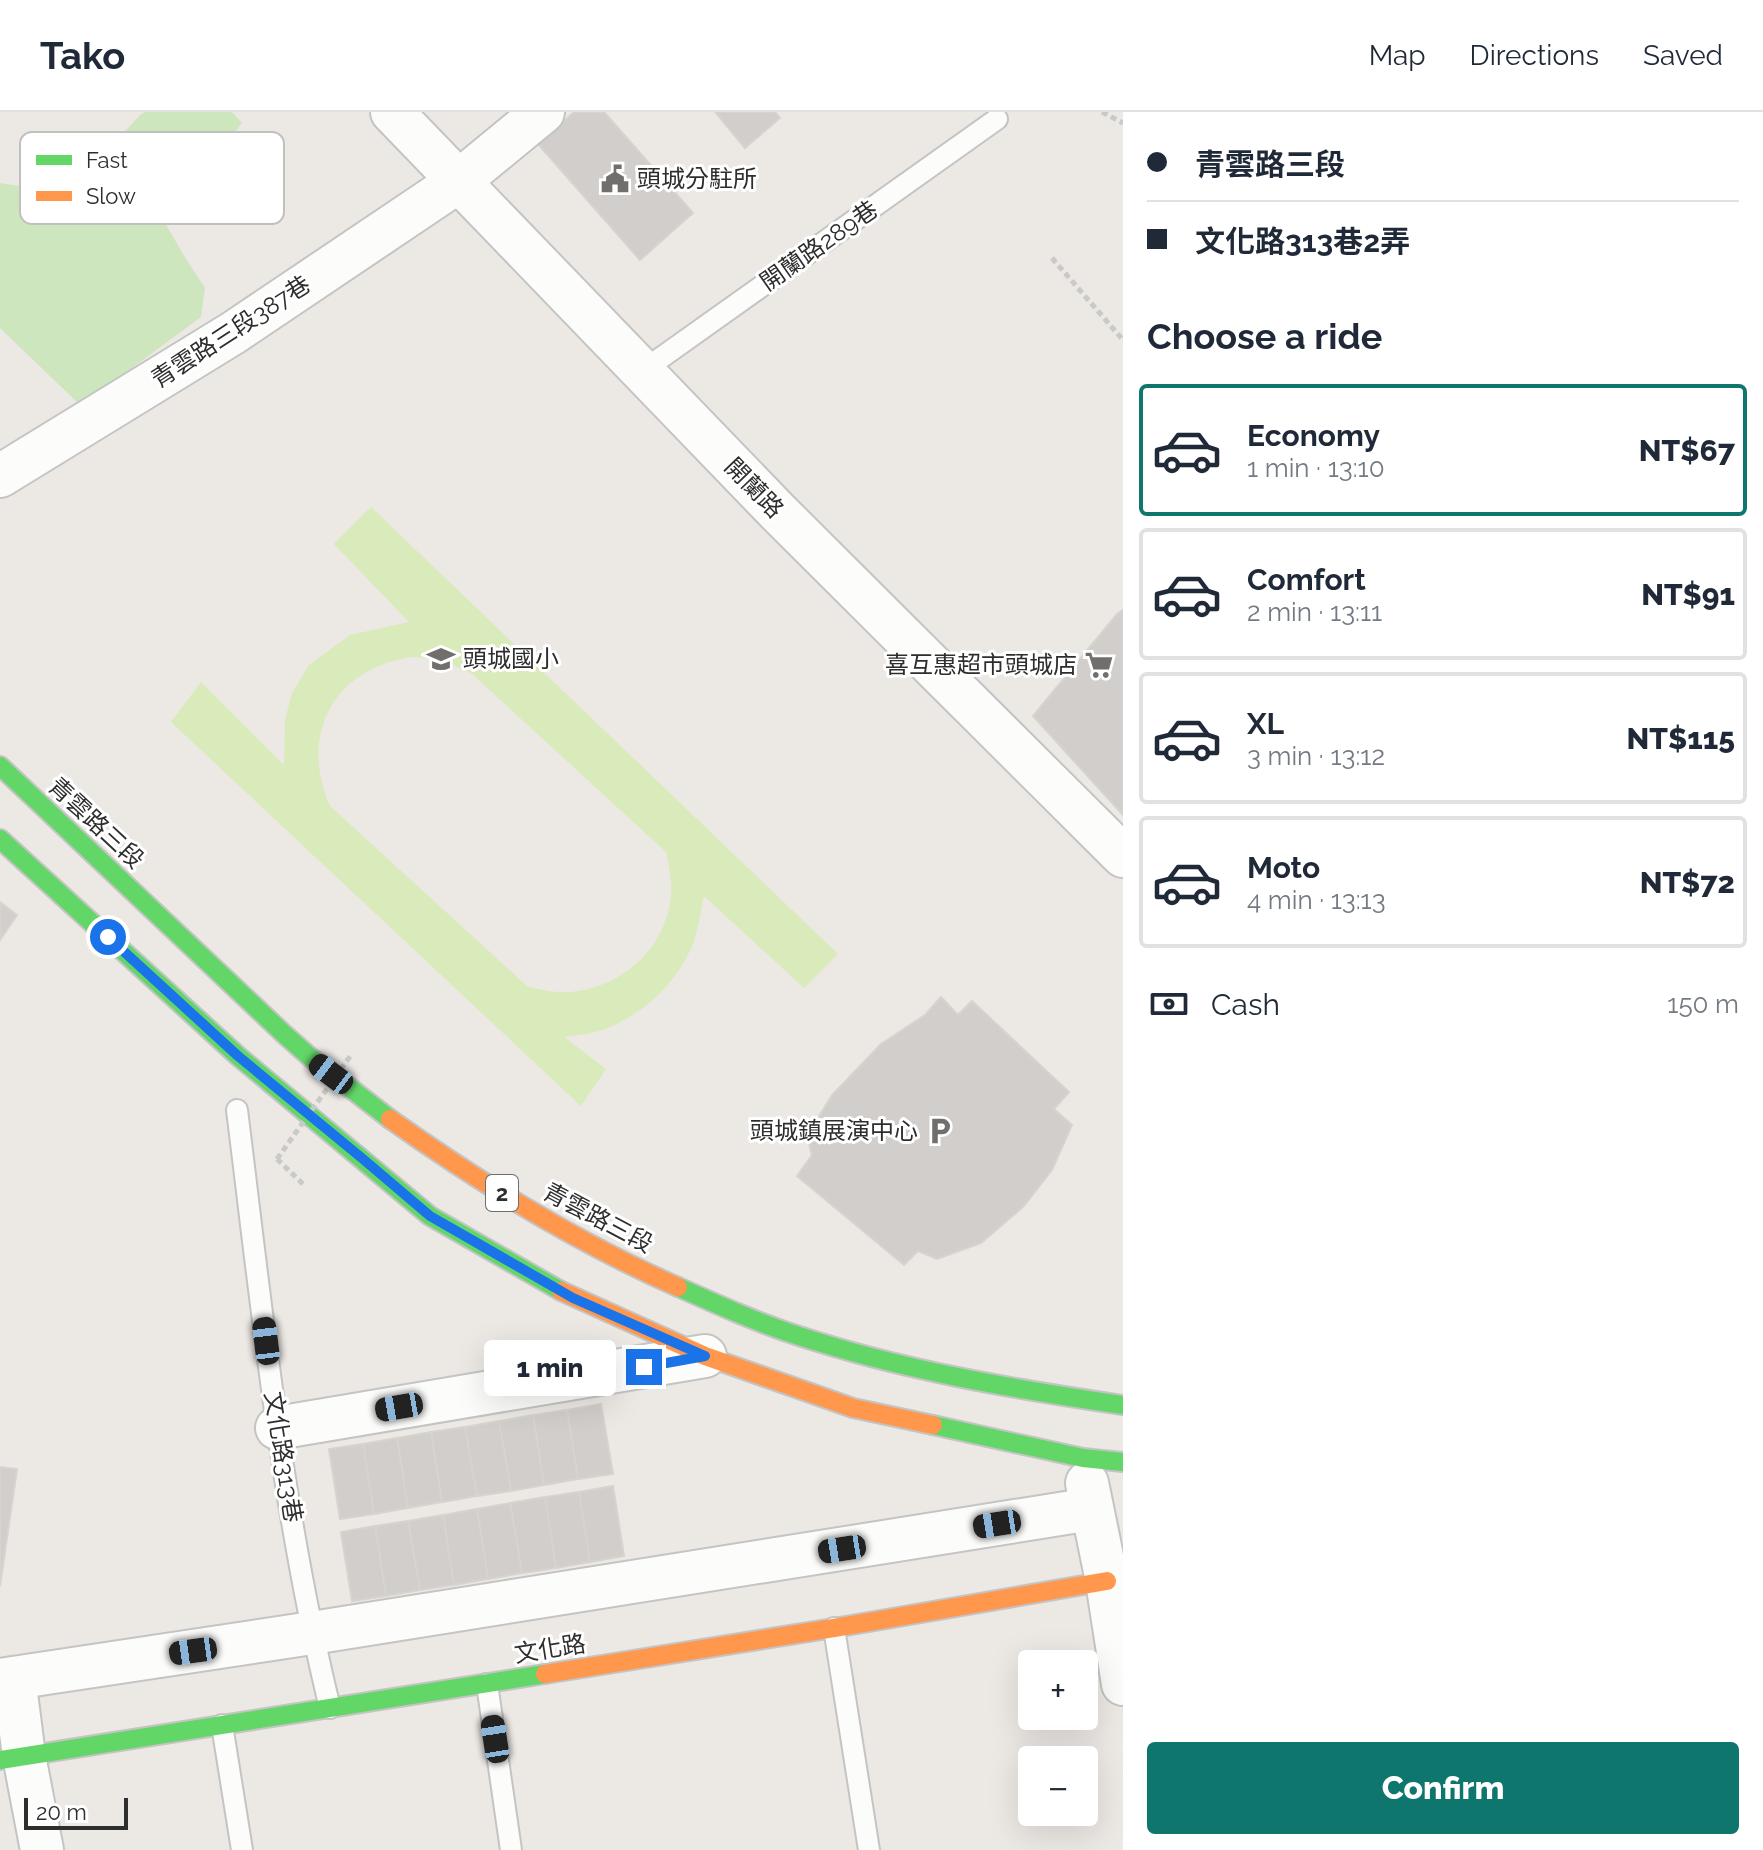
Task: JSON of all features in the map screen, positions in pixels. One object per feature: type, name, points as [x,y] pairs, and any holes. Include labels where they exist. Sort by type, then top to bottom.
[{"type":"main road","name":"青雲路三段","points":[[0,766],[309,1056],[400,1126],[480,1180],[565,1229],[636,1267],[724,1308],[795,1335],[905,1365],[1029,1391],[1123,1405]]},
{"type":"main road","name":"2","points":[[0,839],[238,1056],[373,1150],[430,1216],[573,1298],[705,1356],[853,1408],[1103,1460]]},
{"type":"main road","points":[[373,1150],[400,1126]]},
{"type":"main road","name":"文化路","points":[[12,1758],[487,1684],[1115,1580]]},
{"type":"street","name":"開蘭路","points":[[392,112],[777,511],[1123,856]]},
{"type":"street","name":"青雲路三段387巷","points":[[0,476],[233,333],[459,181],[543,112]]},
{"type":"street","points":[[277,1428],[705,1356]]},
{"type":"street","points":[[1103,1460],[1091,1509],[1115,1580],[1123,1684]]},
{"type":"street","points":[[42,1850],[12,1758],[7,1679],[1091,1509]]},
{"type":"lane","name":"開蘭路289巷","points":[[641,372],[997,119]]},
{"type":"lane","name":"文化路313巷","points":[[237,1110],[277,1428],[312,1633],[330,1708]]},
{"type":"lane","points":[[834,1628],[869,1850]]},
{"type":"lane","points":[[487,1684],[511,1850]]},
{"type":"lane","points":[[222,1725],[242,1850]]},
{"type":"path","points":[[1102,112],[1123,123]]},
{"type":"path","points":[[1052,258],[1123,340]]},
{"type":"path","points":[[304,1185],[277,1159],[351,1055]]},
{"type":"green space","points":[[145,112],[232,112],[242,123],[235,132],[124,132]]},
{"type":"green space","points":[[0,183],[20,186],[20,224],[166,224],[205,288],[201,317],[79,404],[0,328]]},
{"type":"green space","points":[[371,507],[838,954],[804,988],[704,896],[689,952],[662,991],[639,1011],[612,1026],[564,1037],[606,1069],[581,1106],[171,722],[201,682],[284,765],[285,720],[292,693],[309,665],[350,635],[409,622],[334,544]],"holes":[[[413,657],[436,660],[471,673],[666,852],[671,890],[667,915],[651,948],[623,974],[607,983],[570,992],[527,986],[330,806],[321,779],[318,754],[330,708],[344,690],[363,674],[386,663]]]},
{"type":"building","name":"頭城分駐所","points":[[574,112],[604,112],[693,213],[640,260],[538,144]]},
{"type":"building","points":[[715,112],[775,112],[780,118],[745,148]]},
{"type":"building","name":"喜互惠超市頭城店","points":[[1123,610],[1123,815],[1033,716]]},
{"type":"building","points":[[0,902],[17,915],[0,940]]},
{"type":"building","name":"頭城鎮展演中心","points":[[941,997],[958,1015],[972,1001],[1069,1092],[1054,1109],[1072,1125],[1052,1170],[1023,1207],[981,1243],[937,1259],[918,1251],[904,1265],[797,1176],[812,1155],[807,1136],[832,1095],[881,1044],[925,1015]]},
{"type":"building","points":[[601,1404],[613,1474],[578,1479],[567,1410]]},
{"type":"building","points":[[567,1410],[578,1479],[544,1485],[533,1415]]},
{"type":"building","points":[[533,1415],[544,1485],[511,1491],[499,1421]]},
{"type":"building","points":[[499,1421],[511,1491],[477,1496],[465,1427]]},
{"type":"building","points":[[465,1427],[477,1496],[442,1502],[431,1432]]},
{"type":"building","points":[[431,1432],[442,1502],[408,1508],[397,1438]]},
{"type":"building","points":[[397,1438],[408,1508],[374,1514],[363,1444]]},
{"type":"building","points":[[363,1444],[374,1514],[340,1519],[329,1449]]},
{"type":"building","points":[[0,1467],[17,1469],[0,1586]]},
{"type":"building","points":[[613,1486],[624,1556],[590,1562],[579,1492]]},
{"type":"building","points":[[579,1492],[590,1562],[556,1568],[545,1497]]},
{"type":"building","points":[[545,1497],[556,1568],[522,1573],[510,1503]]},
{"type":"building","points":[[510,1503],[522,1573],[488,1579],[477,1509]]},
{"type":"building","points":[[477,1509],[488,1579],[454,1585],[443,1515]]},
{"type":"building","points":[[443,1515],[454,1585],[420,1590],[408,1521]]},
{"type":"building","points":[[408,1521],[420,1590],[386,1596],[375,1526]]},
{"type":"building","points":[[375,1526],[386,1596],[352,1601],[341,1532]]},
{"type":"traffic: fast","points":[[0,766],[284,1034],[390,1119]]},
{"type":"traffic: fast","points":[[0,839],[238,1056],[430,1216],[561,1291]]},
{"type":"traffic: fast","points":[[678,1287],[781,1330],[876,1358],[999,1385],[1123,1405]]},
{"type":"traffic: fast","points":[[933,1425],[1083,1458],[1123,1462]]},
{"type":"traffic: fast","points":[[0,1760],[545,1674]]},
{"type":"traffic: slow","points":[[390,1119],[530,1210],[603,1251],[678,1287]]},
{"type":"traffic: slow","points":[[561,1291],[705,1356],[853,1408],[933,1425]]},
{"type":"traffic: slow","points":[[545,1674],[1107,1581]]},
{"type":"place","name":"頭城分駐所","points":[[615,179]]},
{"type":"place","name":"頭城國小","points":[[441,659]]},
{"type":"place","name":"喜互惠超市頭城店","points":[[1099,665]]},
{"type":"place","name":"頭城鎮展演中心","points":[[940,1131]]},
{"type":"route","points":[[108,937],[238,1056],[430,1216],[573,1298],[705,1356],[644,1367]]}]
